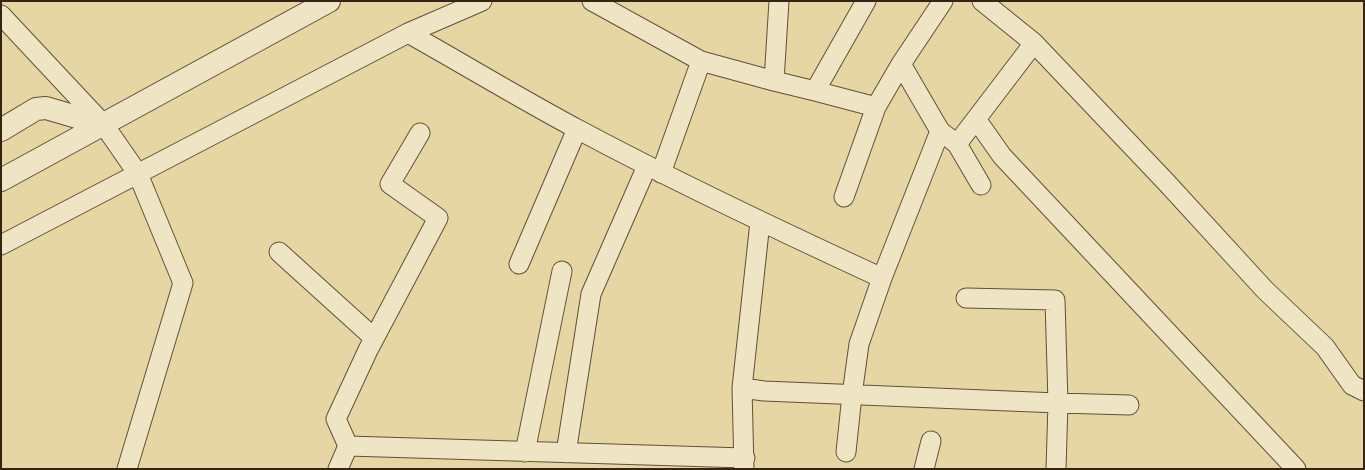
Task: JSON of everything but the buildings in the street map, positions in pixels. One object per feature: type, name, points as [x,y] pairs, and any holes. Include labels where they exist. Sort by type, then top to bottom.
[{"type":"street","points":[[1,180],[329,1]]},
{"type":"street","points":[[1,245],[408,33],[482,1]]},
{"type":"street","points":[[592,1],[701,61],[774,82],[876,107]]},
{"type":"street","points":[[774,82],[779,1]]},
{"type":"street","points":[[815,91],[866,1]]},
{"type":"street","points":[[844,197],[876,107],[901,64],[943,1]]},
{"type":"street","points":[[982,1],[1034,43],[1166,182],[1265,290],[1325,347],[1352,386],[1364,392]]},
{"type":"street","points":[[1,16],[104,125],[138,174],[183,283],[127,469]]},
{"type":"street","points":[[408,33],[577,129],[654,170],[760,222],[882,278]]},
{"type":"street","points":[[957,144],[1034,43]]},
{"type":"street","points":[[566,453],[591,294],[654,170],[701,61]]},
{"type":"street","points":[[901,64],[940,132],[957,144],[981,185]]},
{"type":"street","points":[[1,130],[36,109],[46,108],[104,125]]},
{"type":"street","points":[[976,118],[1002,156],[1296,469]]},
{"type":"street","points":[[519,264],[577,129]]},
{"type":"street","points":[[846,452],[859,344],[882,278],[940,132]]},
{"type":"street","points":[[338,469],[348,446],[336,419],[374,338],[438,218],[390,184],[420,133]]},
{"type":"street","points":[[348,446],[566,453],[744,463],[742,388],[760,222]]},
{"type":"street","points":[[279,252],[374,338]]},
{"type":"street","points":[[526,452],[562,271]]},
{"type":"street","points":[[966,298],[1055,300],[1058,403],[1056,469]]},
{"type":"street","points":[[742,388],[764,391],[852,395],[1129,405]]},
{"type":"street","points":[[924,469],[931,441]]}]
